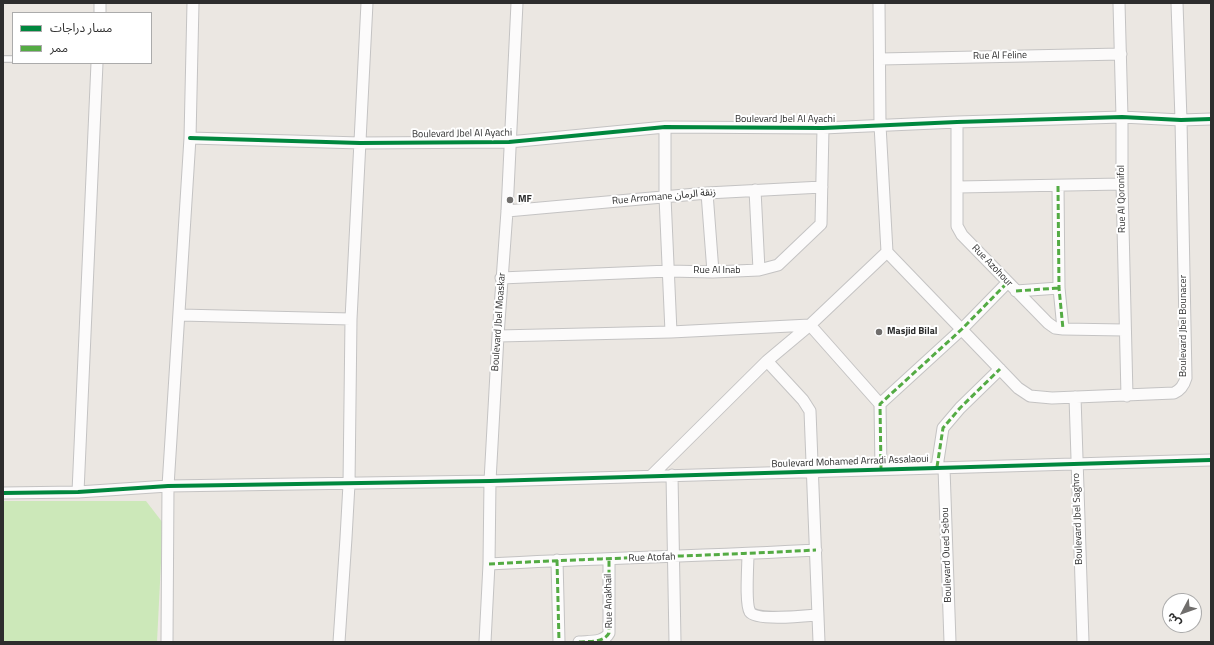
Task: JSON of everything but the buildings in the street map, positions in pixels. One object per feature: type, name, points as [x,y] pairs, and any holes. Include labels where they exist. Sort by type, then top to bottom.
[{"type":"street","points":[[167,642],[168,486],[190,138],[193,3]]},
{"type":"street","points":[[339,642],[349,484],[351,320],[367,3]]},
{"type":"street","name":"Boulevard Jbel Moaskar","points":[[484,642],[489,564],[490,481],[507,210],[509,142],[517,3]]},
{"type":"street","points":[[651,476],[767,361],[810,325],[887,252],[880,125],[879,3]]},
{"type":"street","name":"Rue Al Qoronifol","points":[[1119,3],[1122,118],[1124,330],[1127,396]]},
{"type":"street","name":"Boulevard Jbel Bounacer","points":[[887,252],[1018,388],[1030,396],[1052,398],[1127,396],[1174,393],[1180,390],[1184,385],[1186,378],[1177,3]]},
{"type":"street","name":"Rue Al Feline","points":[[880,59],[1121,54]]},
{"type":"street","points":[[78,492],[97,64]]},
{"type":"street","name":"Boulevard Jbel Al Ayachi","points":[[190,138],[360,143],[509,142],[665,127],[823,128],[957,122],[1122,118],[1181,120],[1211,119]]},
{"type":"street","name":"Rue Azohour","points":[[957,122],[957,226],[962,235],[1007,283],[1055,328],[1124,330]]},
{"type":"street","points":[[665,127],[665,197],[671,332]]},
{"type":"street","name":"Rue Al Inab","points":[[502,278],[669,271],[713,272],[759,270],[778,265],[821,224],[823,128]]},
{"type":"street","points":[[958,187],[1122,184]]},
{"type":"street","points":[[1058,186],[1059,288],[1063,329]]},
{"type":"street","name":"Rue Arromane زنقة الرمان","points":[[507,210],[707,193],[822,187]]},
{"type":"street","points":[[755,190],[759,270]]},
{"type":"street","points":[[707,193],[713,272]]},
{"type":"street","points":[[880,404],[962,329],[1007,283]]},
{"type":"street","points":[[1016,291],[1059,288]]},
{"type":"street","points":[[180,315],[351,320]]},
{"type":"street","points":[[498,336],[671,332],[810,325]]},
{"type":"street","points":[[810,325],[880,404],[881,469]]},
{"type":"street","points":[[767,361],[809,408],[811,416],[818,642]]},
{"type":"street","name":"Boulevard Oued Sebou","points":[[950,642],[940,468],[940,440],[943,428],[960,408],[1000,369]]},
{"type":"street","name":"Boulevard Jbel Saghro","points":[[1075,397],[1076,465],[1083,642]]},
{"type":"street","name":"Boulevard Mohamed Arradi Assalaoui","points":[[3,493],[78,492],[168,486],[490,481],[1211,460]]},
{"type":"street","points":[[672,475],[675,642]]},
{"type":"street","name":"Rue Atofah","points":[[489,564],[557,560],[673,558],[816,550]]},
{"type":"street","points":[[748,554],[748,604],[752,614],[755,616],[765,617],[817,615]]},
{"type":"street","name":"Rue Anakhail","points":[[579,642],[602,640],[607,637],[609,633],[608,559]]},
{"type":"street","points":[[557,560],[559,642]]},
{"type":"green space","points":[[3,501],[146,501],[163,523],[157,642],[3,642]]},
{"type":"marked path","points":[[1058,186],[1059,288],[1063,329]]},
{"type":"marked path","points":[[881,469],[880,404],[962,329],[1007,283]]},
{"type":"marked path","points":[[1016,291],[1059,288]]},
{"type":"marked path","points":[[937,467],[943,428],[960,408],[1000,369]]},
{"type":"marked path","points":[[489,564],[816,550]]},
{"type":"marked path","points":[[579,642],[600,640],[609,633],[609,559]]},
{"type":"marked path","points":[[557,560],[559,642]]},
{"type":"cycle path","points":[[190,138],[360,143],[509,142],[665,127],[823,128],[1122,117],[1181,120],[1211,119]]},
{"type":"cycle path","points":[[3,493],[78,492],[168,486],[490,481],[1211,460]]},
{"type":"place","name":"MF","points":[[510,200]]},
{"type":"place","name":"Masjid Bilal","points":[[879,332]]}]
